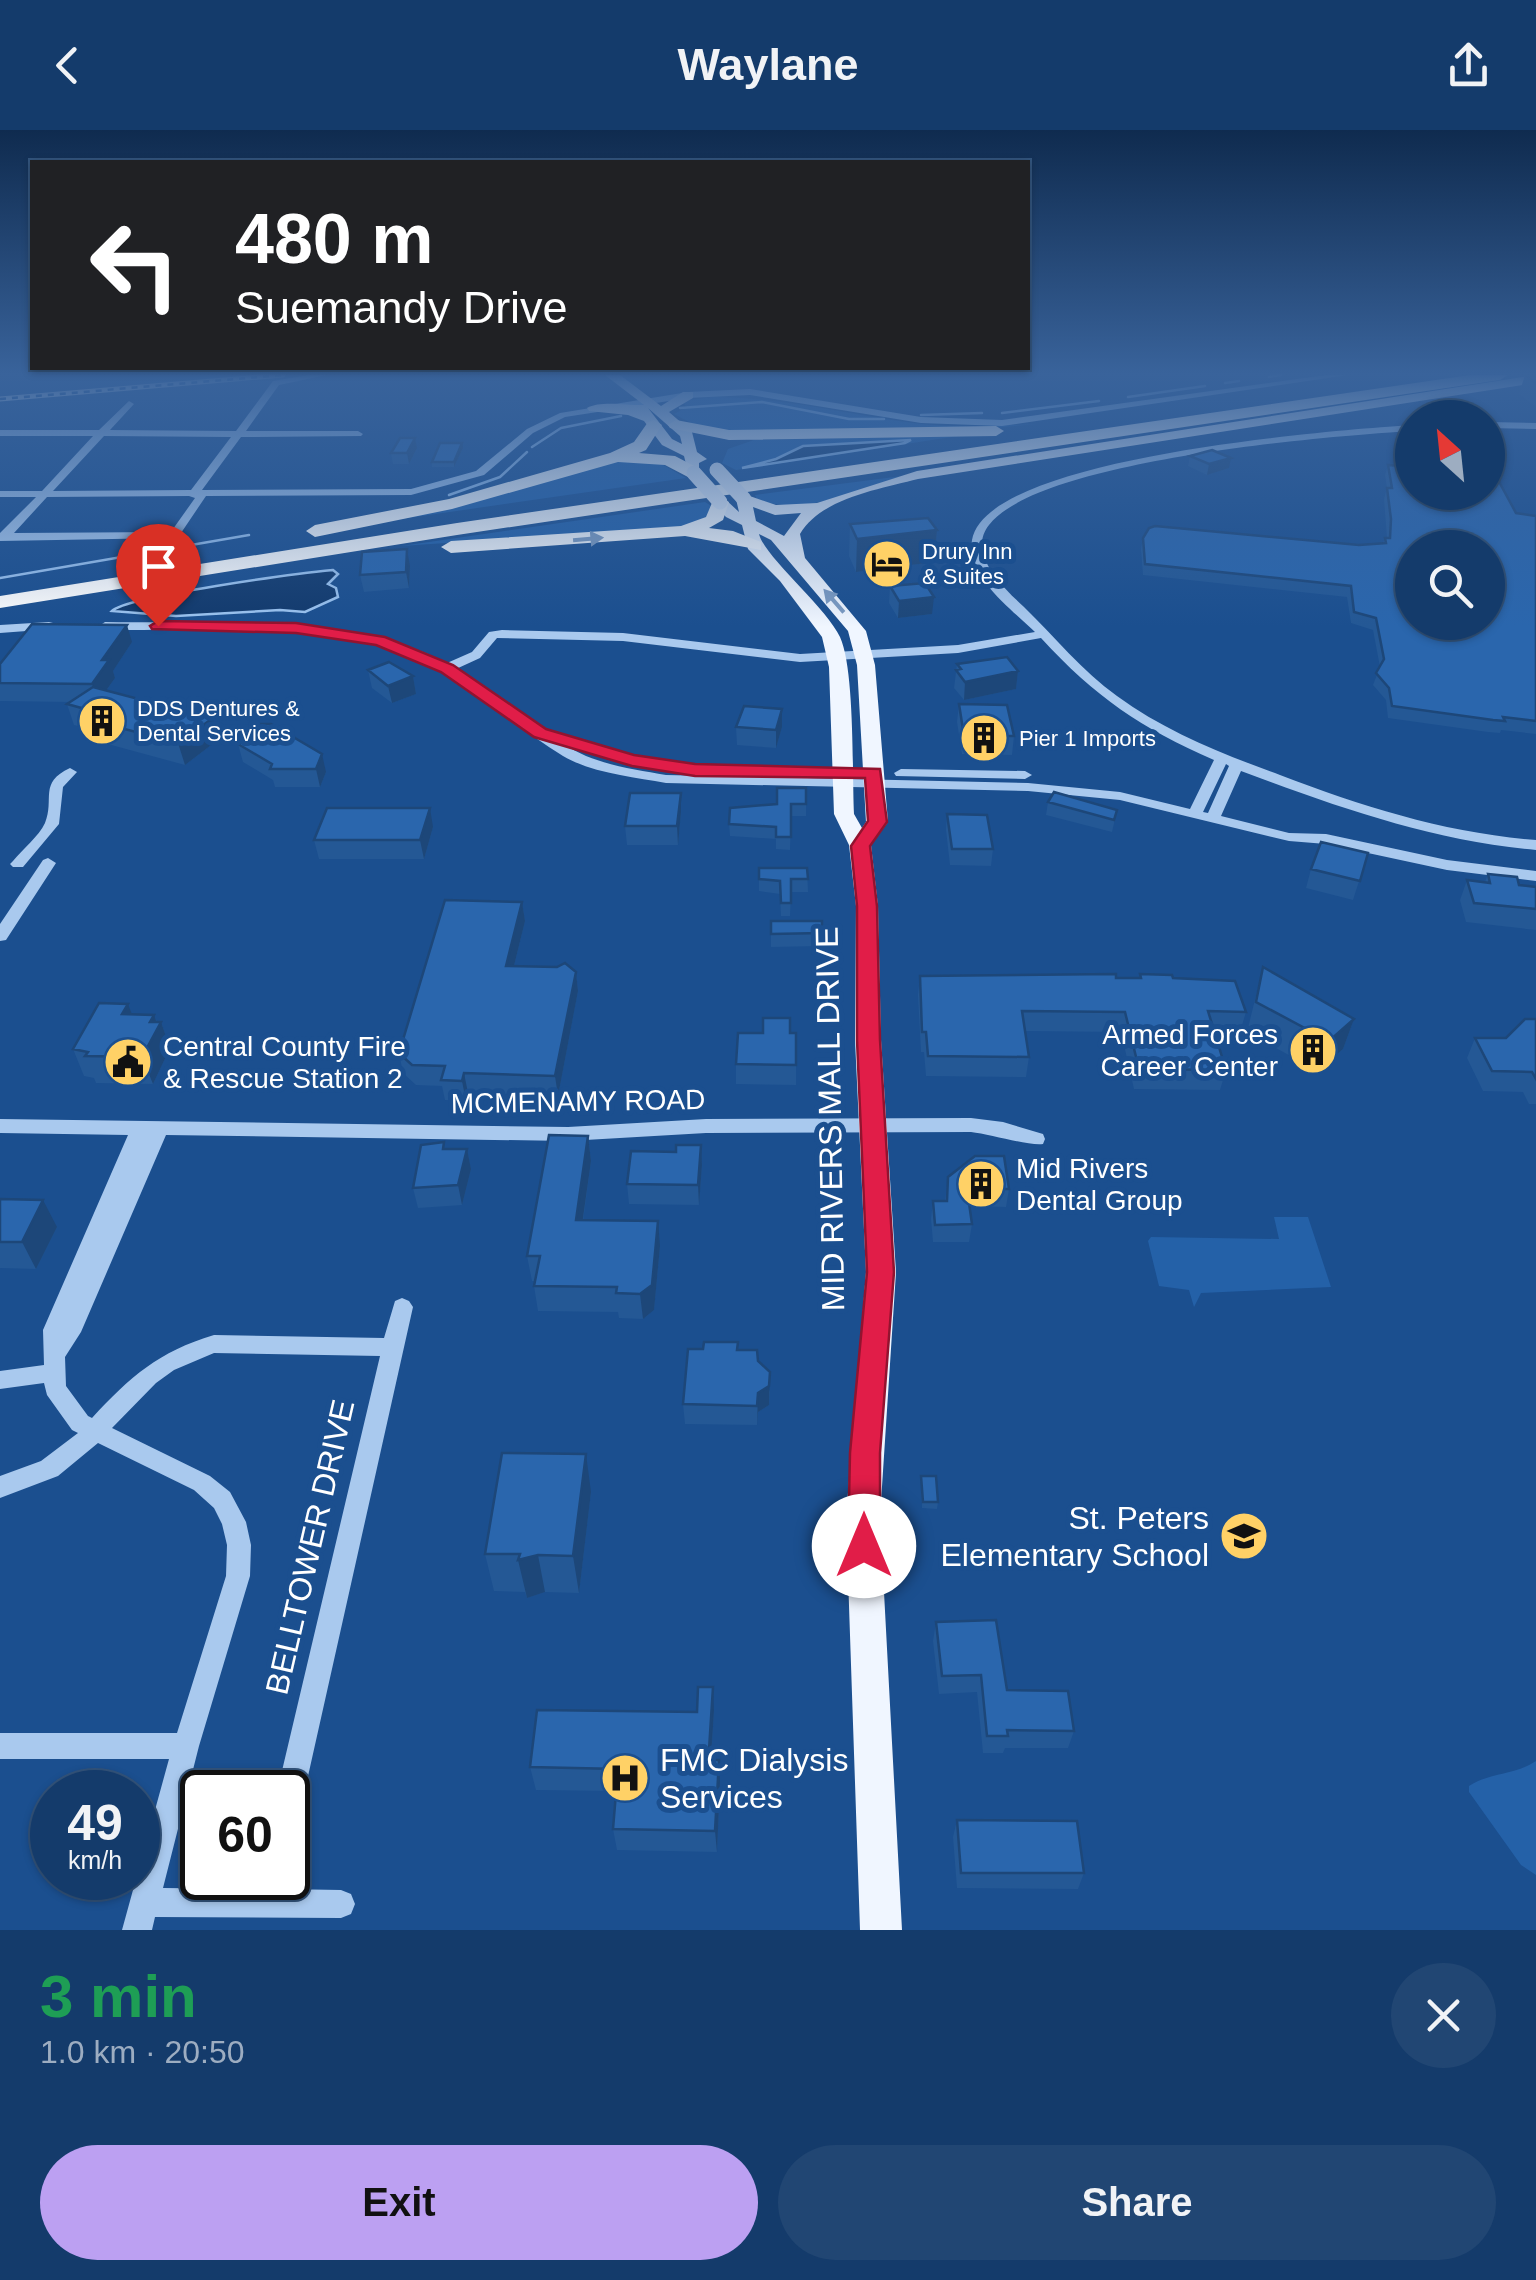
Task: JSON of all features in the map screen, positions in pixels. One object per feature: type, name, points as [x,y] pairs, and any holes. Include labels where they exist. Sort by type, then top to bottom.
[{"type":"highway","points":[[176,562],[452,504],[609,459]]},
{"type":"highway","points":[[652,459],[670,460],[694,473]]},
{"type":"highway","points":[[714,459],[717,470]]},
{"type":"highway","points":[[0,592],[853,459]]},
{"type":"highway","points":[[718,497],[962,459]]},
{"type":"highway","points":[[0,602],[304,554],[997,459]]},
{"type":"highway","points":[[683,531],[714,520],[718,497]]},
{"type":"highway","points":[[304,554],[527,544],[683,531],[716,533],[754,546]]},
{"type":"main road","name":"MID RIVERS MALL DRIVE","points":[[691,459],[694,473],[730,514],[777,537],[797,559],[847,616],[863,652],[877,822],[860,846]]},
{"type":"main road","name":"MID RIVERS MALL DRIVE","points":[[698,459],[717,470],[744,499],[754,546],[813,610],[832,637],[845,821],[860,846],[867,906],[880,1272],[863,1517],[881,1930]]},
{"type":"main road","points":[[744,499],[774,510],[820,507],[917,475],[1008,459]]},
{"type":"main road","points":[[797,559],[794,526],[820,507]]},
{"type":"street","points":[[2,538],[78,459]]},
{"type":"street","points":[[2,538],[169,535],[177,531],[222,459]]},
{"type":"street","points":[[0,494],[386,494],[438,487],[488,468],[499,459]]},
{"type":"street","points":[[1165,459],[1049,484],[1014,498],[989,516],[978,536],[980,563],[1040,630],[1114,701],[1156,727],[1229,761],[1407,824],[1464,837],[1536,845]]},
{"type":"street","points":[[0,629],[79,626],[328,630],[406,648],[447,668],[552,745],[592,763],[666,779],[874,779],[1059,788],[1197,808],[1289,837],[1326,839],[1448,865],[1536,876]]},
{"type":"street","points":[[447,668],[476,655],[493,635],[502,634],[623,637],[783,655],[958,649],[1040,630]]},
{"type":"street","points":[[1197,808],[1229,761]]},
{"type":"street","points":[[1214,812],[1229,761]]},
{"type":"street","points":[[18,864],[52,824],[56,786],[70,772]]},
{"type":"street","points":[[0,864],[48,863],[0,936]]},
{"type":"street","name":"MCMENAMY ROAD","points":[[0,1126],[568,1134],[706,1126],[970,1125],[1036,1139]]},
{"type":"street","points":[[150,1128],[70,1332],[54,1363],[60,1400],[80,1423],[202,1484],[222,1500],[234,1522],[239,1546],[238,1576],[186,1746],[141,1916],[222,1900]]},
{"type":"street","name":"BELLTOWER DRIVE","points":[[296,1770],[402,1307]]},
{"type":"street","points":[[0,1487],[62,1461],[140,1380],[188,1350],[214,1344],[392,1347]]},
{"type":"street","points":[[0,1380],[54,1363]]},
{"type":"street","points":[[0,1746],[186,1746]]},
{"type":"street","points":[[310,1899],[341,1904]]},
{"type":"shaded area","points":[[724,459],[808,459],[736,470],[722,463]]},
{"type":"shaded area","points":[[776,459],[801,459],[742,468]]},
{"type":"shaded area","points":[[622,460],[660,463],[686,478],[387,521]]},
{"type":"shaded area","points":[[902,476],[812,503],[776,504],[757,500],[755,495]]},
{"type":"shaded area","points":[[705,502],[713,507],[713,514],[685,527],[401,546]]},
{"type":"shaded area","points":[[333,570],[338,574],[328,584],[336,588],[338,597],[305,612],[176,616],[112,611],[180,592]]},
{"type":"shaded area","points":[[1274,1217],[1308,1217],[1331,1287],[1201,1293],[1194,1307],[1189,1290],[1159,1286],[1148,1241],[1151,1237],[1279,1239]]},
{"type":"shaded area","points":[[1536,1761],[1536,1875],[1521,1865],[1469,1792],[1469,1786]]},
{"type":"building","points":[[433,459],[455,459],[454,462],[432,462]]},
{"type":"building","points":[[1197,459],[1227,459],[1209,464]]},
{"type":"building","points":[[1388,465],[1395,466],[1395,510],[1505,510],[1505,493],[1516,513],[1536,516],[1536,721],[1503,717],[1505,721],[1493,720],[1392,706],[1389,688],[1376,673],[1384,659],[1376,618],[1354,612],[1351,586],[1145,564],[1143,538],[1155,526],[1359,545],[1386,543],[1391,519],[1387,488],[1392,488]]},
{"type":"building","points":[[928,518],[937,530],[857,539],[850,524]]},
{"type":"building","points":[[407,549],[406,572],[360,575],[362,552]]},
{"type":"building","points":[[925,583],[934,597],[899,601],[890,586]]},
{"type":"building","points":[[32,624],[127,625],[102,660],[109,660],[92,684],[0,683],[0,664]]},
{"type":"building","points":[[1007,657],[1018,671],[965,682],[956,670],[961,669],[957,664]]},
{"type":"building","points":[[389,662],[413,676],[388,686],[368,670]]},
{"type":"building","points":[[93,687],[176,709],[181,705],[206,711],[201,715],[213,718],[178,743],[86,719],[96,712],[67,704]]},
{"type":"building","points":[[959,704],[1007,705],[1014,736],[964,736]]},
{"type":"building","points":[[744,706],[782,709],[776,730],[736,727]]},
{"type":"building","points":[[257,724],[271,724],[322,754],[316,769],[270,769],[272,764],[238,744],[251,738]]},
{"type":"building","points":[[777,788],[806,788],[806,804],[791,804],[791,837],[776,837],[776,827],[729,824],[730,808],[777,804]]},
{"type":"building","points":[[1054,792],[1117,810],[1114,820],[1048,802]]},
{"type":"building","points":[[630,793],[681,793],[677,826],[625,826]]},
{"type":"building","points":[[327,808],[430,808],[420,840],[314,840]]},
{"type":"building","points":[[947,814],[987,815],[993,849],[952,849]]},
{"type":"building","points":[[1321,842],[1368,853],[1360,881],[1311,869]]},
{"type":"building","points":[[759,868],[807,868],[808,879],[791,879],[791,903],[781,903],[780,881],[759,879]]},
{"type":"building","points":[[1488,874],[1517,877],[1519,885],[1536,887],[1536,909],[1474,903],[1467,880],[1490,883]]},
{"type":"building","points":[[445,900],[522,902],[506,966],[557,967],[565,963],[576,972],[555,1076],[464,1073],[462,1081],[441,1080],[445,1066],[412,1065],[399,1053]]},
{"type":"building","points":[[771,921],[822,921],[822,933],[771,934]]},
{"type":"building","points":[[1263,967],[1354,1019],[1329,1041],[1256,1002]]},
{"type":"building","points":[[1116,974],[1116,978],[1141,978],[1140,974],[1235,981],[1246,1012],[1208,1011],[1226,1070],[1139,1069],[1125,1012],[1022,1011],[1029,1057],[928,1056],[926,1032],[922,1032],[920,976]]},
{"type":"building","points":[[99,1003],[128,1004],[122,1014],[154,1015],[150,1022],[161,1022],[142,1057],[85,1056],[88,1052],[73,1049]]},
{"type":"building","points":[[763,1018],[790,1018],[790,1033],[796,1033],[796,1065],[736,1064],[738,1033],[763,1033]]},
{"type":"building","points":[[1525,1019],[1536,1019],[1536,1079],[1532,1072],[1492,1071],[1475,1038],[1506,1038]]},
{"type":"building","points":[[549,1135],[588,1136],[576,1220],[658,1221],[652,1285],[640,1294],[616,1293],[617,1287],[534,1286],[540,1256],[527,1256]]},
{"type":"building","points":[[444,1142],[443,1149],[467,1149],[458,1185],[413,1188],[421,1145]]},
{"type":"building","points":[[676,1145],[701,1145],[698,1185],[627,1184],[631,1151],[676,1152]]},
{"type":"building","points":[[975,1156],[1004,1156],[1009,1189],[967,1189],[972,1224],[935,1225],[933,1201],[947,1201],[948,1177]]},
{"type":"building","points":[[0,1199],[43,1200],[22,1242],[0,1242]]},
{"type":"building","points":[[704,1342],[738,1342],[737,1350],[757,1350],[758,1361],[770,1372],[769,1386],[758,1393],[757,1406],[683,1404],[688,1349],[703,1349]]},
{"type":"building","points":[[502,1453],[586,1454],[573,1556],[538,1555],[518,1560],[520,1554],[485,1554]]},
{"type":"building","points":[[921,1476],[936,1476],[938,1502],[923,1502]]},
{"type":"building","points":[[996,1620],[1007,1690],[1068,1691],[1074,1731],[1007,1730],[1008,1736],[987,1736],[981,1675],[942,1676],[936,1622]]},
{"type":"building","name":"FMC Dialysis Services","points":[[698,1687],[713,1687],[709,1750],[711,1760],[719,1760],[715,1831],[613,1829],[618,1769],[530,1767],[537,1710],[697,1712]]},
{"type":"building","points":[[957,1820],[1077,1821],[1084,1873],[961,1873]]},
{"type":"waterway","points":[[449,495],[500,477],[519,459]]},
{"type":"waterway","points":[[0,578],[249,535]]},
{"type":"place","name":"Drury Inn & Suites","points":[[887,564]]},
{"type":"place","name":"DDS Dentures & Dental Services","points":[[102,721]]},
{"type":"place","name":"Pier 1 Imports","points":[[984,738]]},
{"type":"place","name":"Armed Forces Career Center","points":[[1313,1050]]},
{"type":"place","name":"Central County Fire & Rescue Station 2","points":[[128,1062]]},
{"type":"place","name":"Mid Rivers Dental Group","points":[[981,1184]]},
{"type":"place","name":"St. Peters Elementary School","points":[[1244,1536]]},
{"type":"place","name":"FMC Dialysis Services","points":[[625,1778]]},
{"type":"route","points":[[158,626],[328,630],[380,640],[447,668],[540,733],[632,760],[695,770],[874,773],[877,822],[860,846],[867,906],[868,1040],[880,1242],[878,1336],[865,1453],[864,1546]]}]
